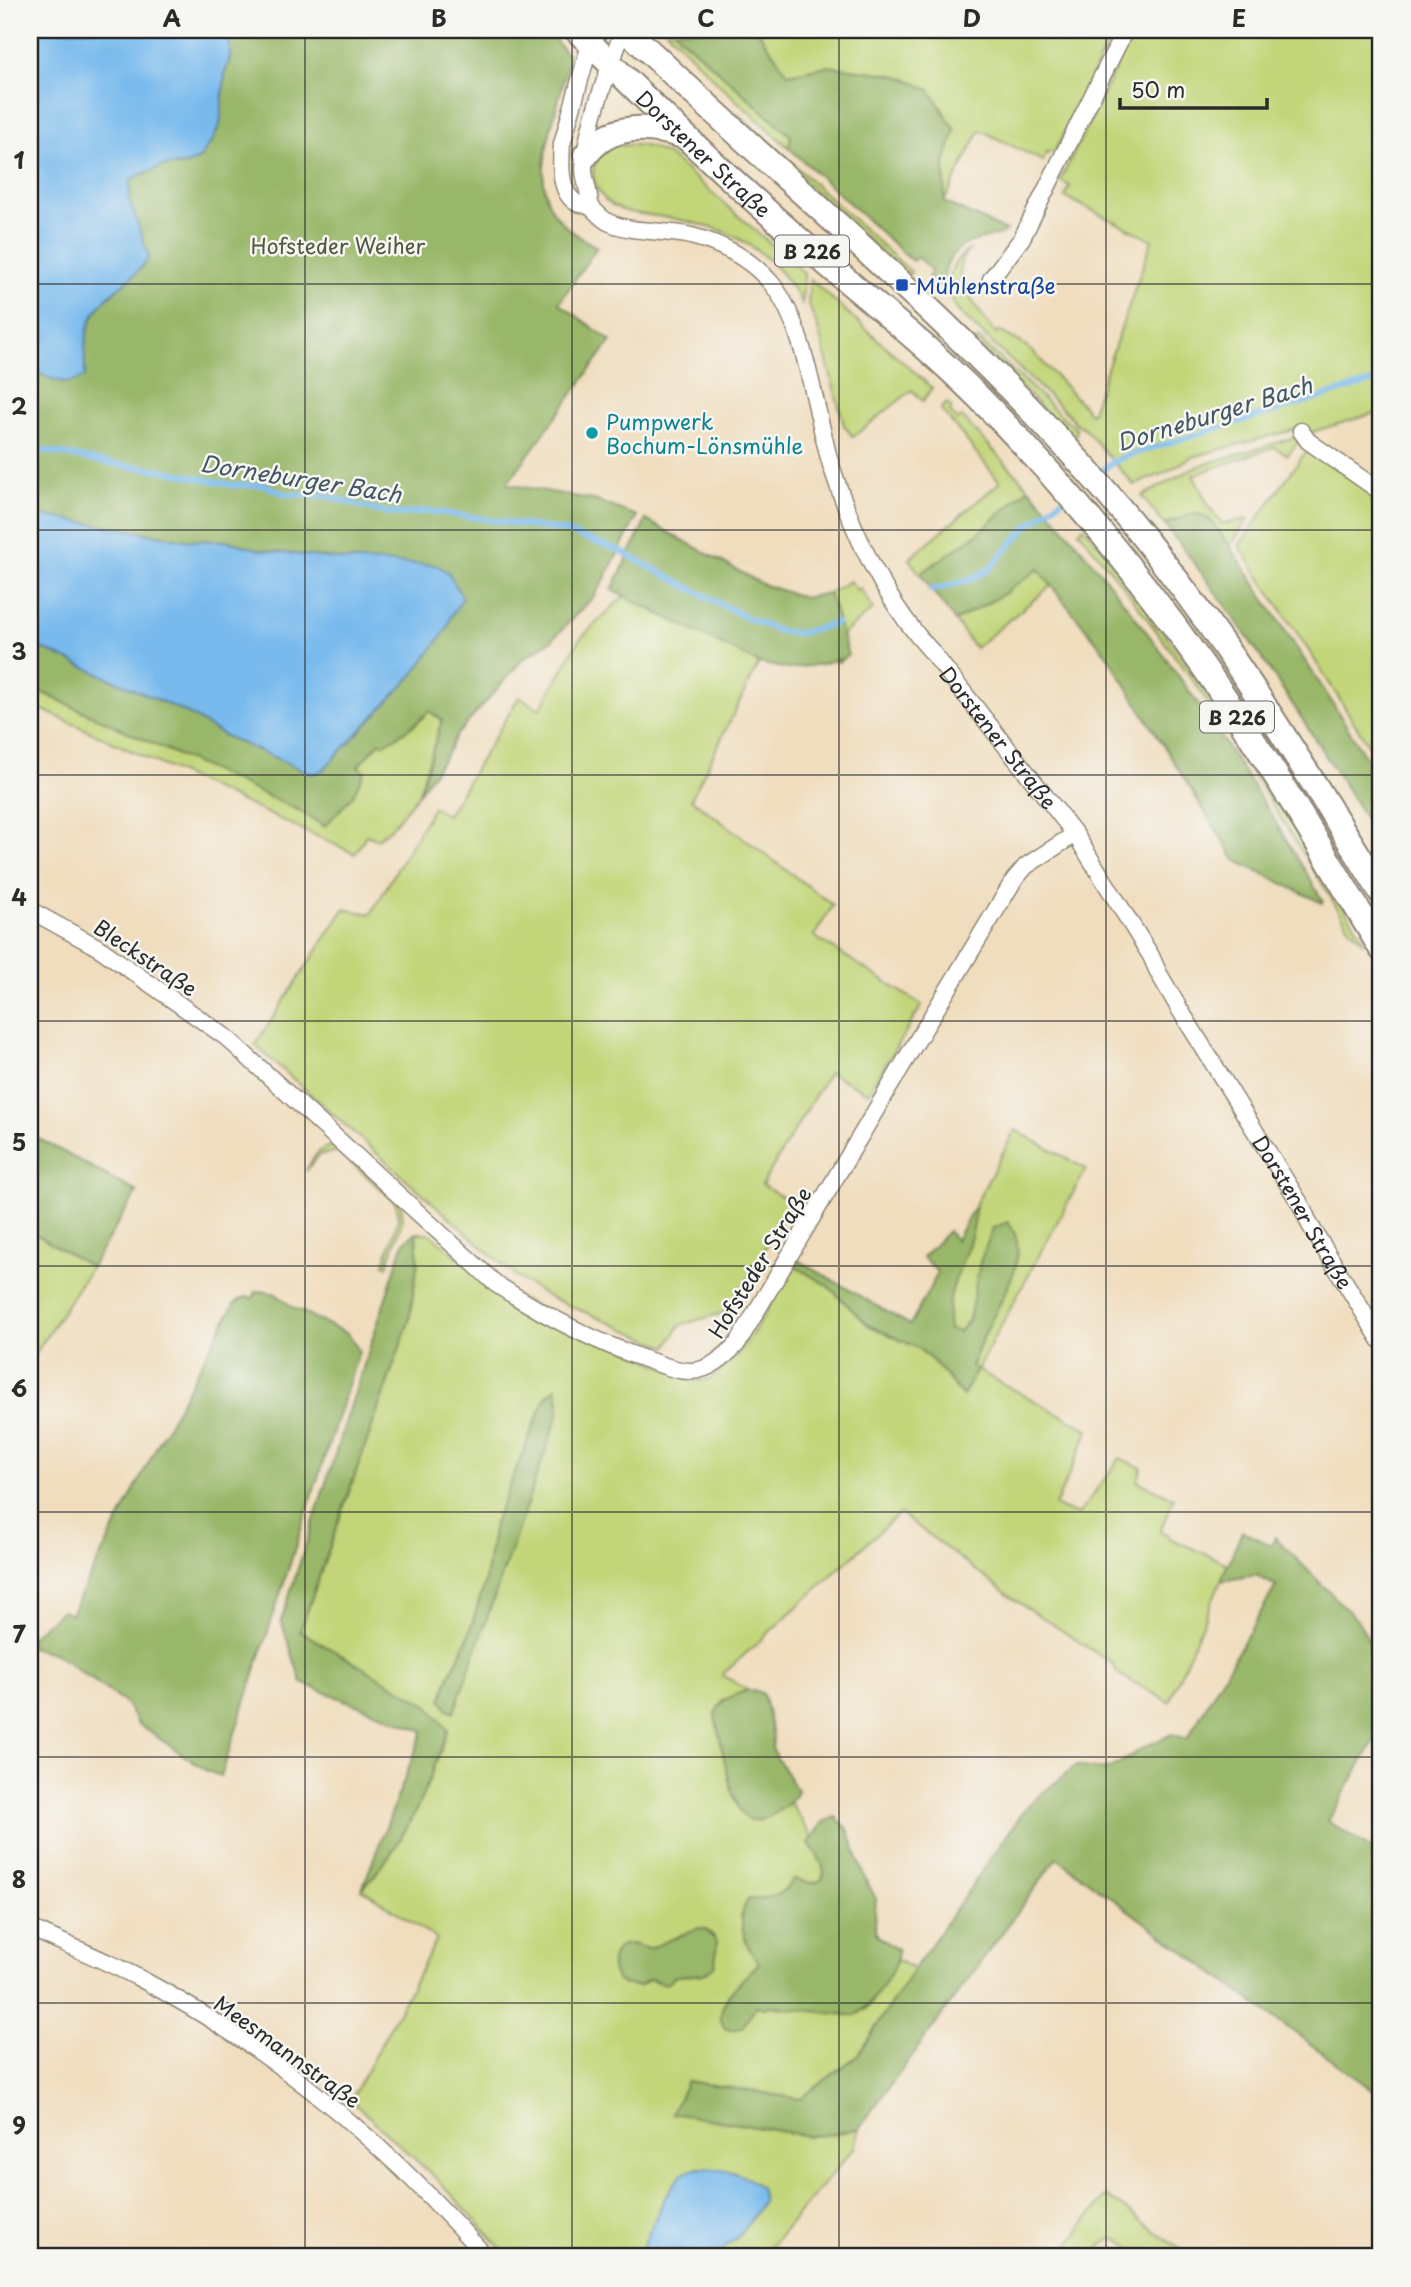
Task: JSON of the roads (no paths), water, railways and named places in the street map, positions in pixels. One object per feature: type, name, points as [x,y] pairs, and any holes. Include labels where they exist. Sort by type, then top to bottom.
[{"type":"main road","name":"Dorstener Straße","points":[[625,30],[967,345],[1091,475],[1175,577],[1227,649],[1278,725],[1381,892]]},
{"type":"main road","name":"Dorstener Straße","points":[[587,34],[611,65],[757,203],[877,305],[993,411],[1066,491],[1151,594],[1203,666],[1260,751],[1381,948]]},
{"type":"main road","points":[[586,155],[606,137],[625,130],[661,129],[687,137]]},
{"type":"street","name":"Dorstener Straße","points":[[590,206],[590,195],[584,180],[586,155],[611,65],[625,30]]},
{"type":"street","points":[[991,279],[1022,238],[1125,30]]},
{"type":"street","name":"Dorstener Straße","points":[[587,34],[560,162],[562,177],[572,198],[578,203],[590,206],[606,221],[615,224],[688,235],[729,249],[758,270],[781,296],[799,338],[831,464],[875,570],[917,635],[1075,834],[1381,1341]]},
{"type":"street","points":[[1301,431],[1308,441],[1381,492]]},
{"type":"street","name":"Hofsteder Straße","points":[[235,1045],[496,1284],[544,1315],[628,1353],[677,1370],[703,1368],[725,1356],[737,1344],[1014,880],[1026,866],[1075,834]]},
{"type":"street","name":"Bleckstraße","points":[[30,910],[99,948],[235,1045]]},
{"type":"street","name":"Meesmannstraße","points":[[30,1928],[140,1978],[252,2046],[324,2099],[387,2153],[486,2257]]},
{"type":"water","points":[[30,30],[230,30],[230,57],[225,73],[220,125],[199,159],[186,165],[163,166],[131,179],[129,199],[149,257],[135,274],[99,307],[86,337],[85,376],[72,382],[58,381],[30,370]]},
{"type":"water","points":[[30,513],[186,540],[227,541],[261,550],[344,560],[436,565],[448,572],[463,598],[451,616],[447,629],[413,675],[322,771],[312,774],[225,736],[185,712],[30,643]]},
{"type":"water","points":[[699,2168],[732,2172],[746,2177],[760,2187],[763,2201],[742,2233],[714,2257],[638,2257],[665,2197],[682,2173]]},
{"type":"waterway","name":"Dorneburger Bach","points":[[1096,475],[1126,456],[1381,379]]},
{"type":"waterway","name":"Dorneburger Bach","points":[[30,448],[232,485],[264,485],[285,494],[327,496],[377,511],[400,514],[429,511],[564,531],[618,550],[747,618],[782,632],[801,633],[837,623]]},
{"type":"waterway","name":"Dorneburger Bach","points":[[931,590],[967,581],[988,570],[1027,527],[1064,498]]},
{"type":"place","name":"Mühlenstraße","points":[[902,285]]},
{"type":"place","name":"Pumpwerk Bochum-Lönsmühle","points":[[592,433]]},
{"type":"park label","name":"Hofsteder Weiher","points":[[338,245]]}]
